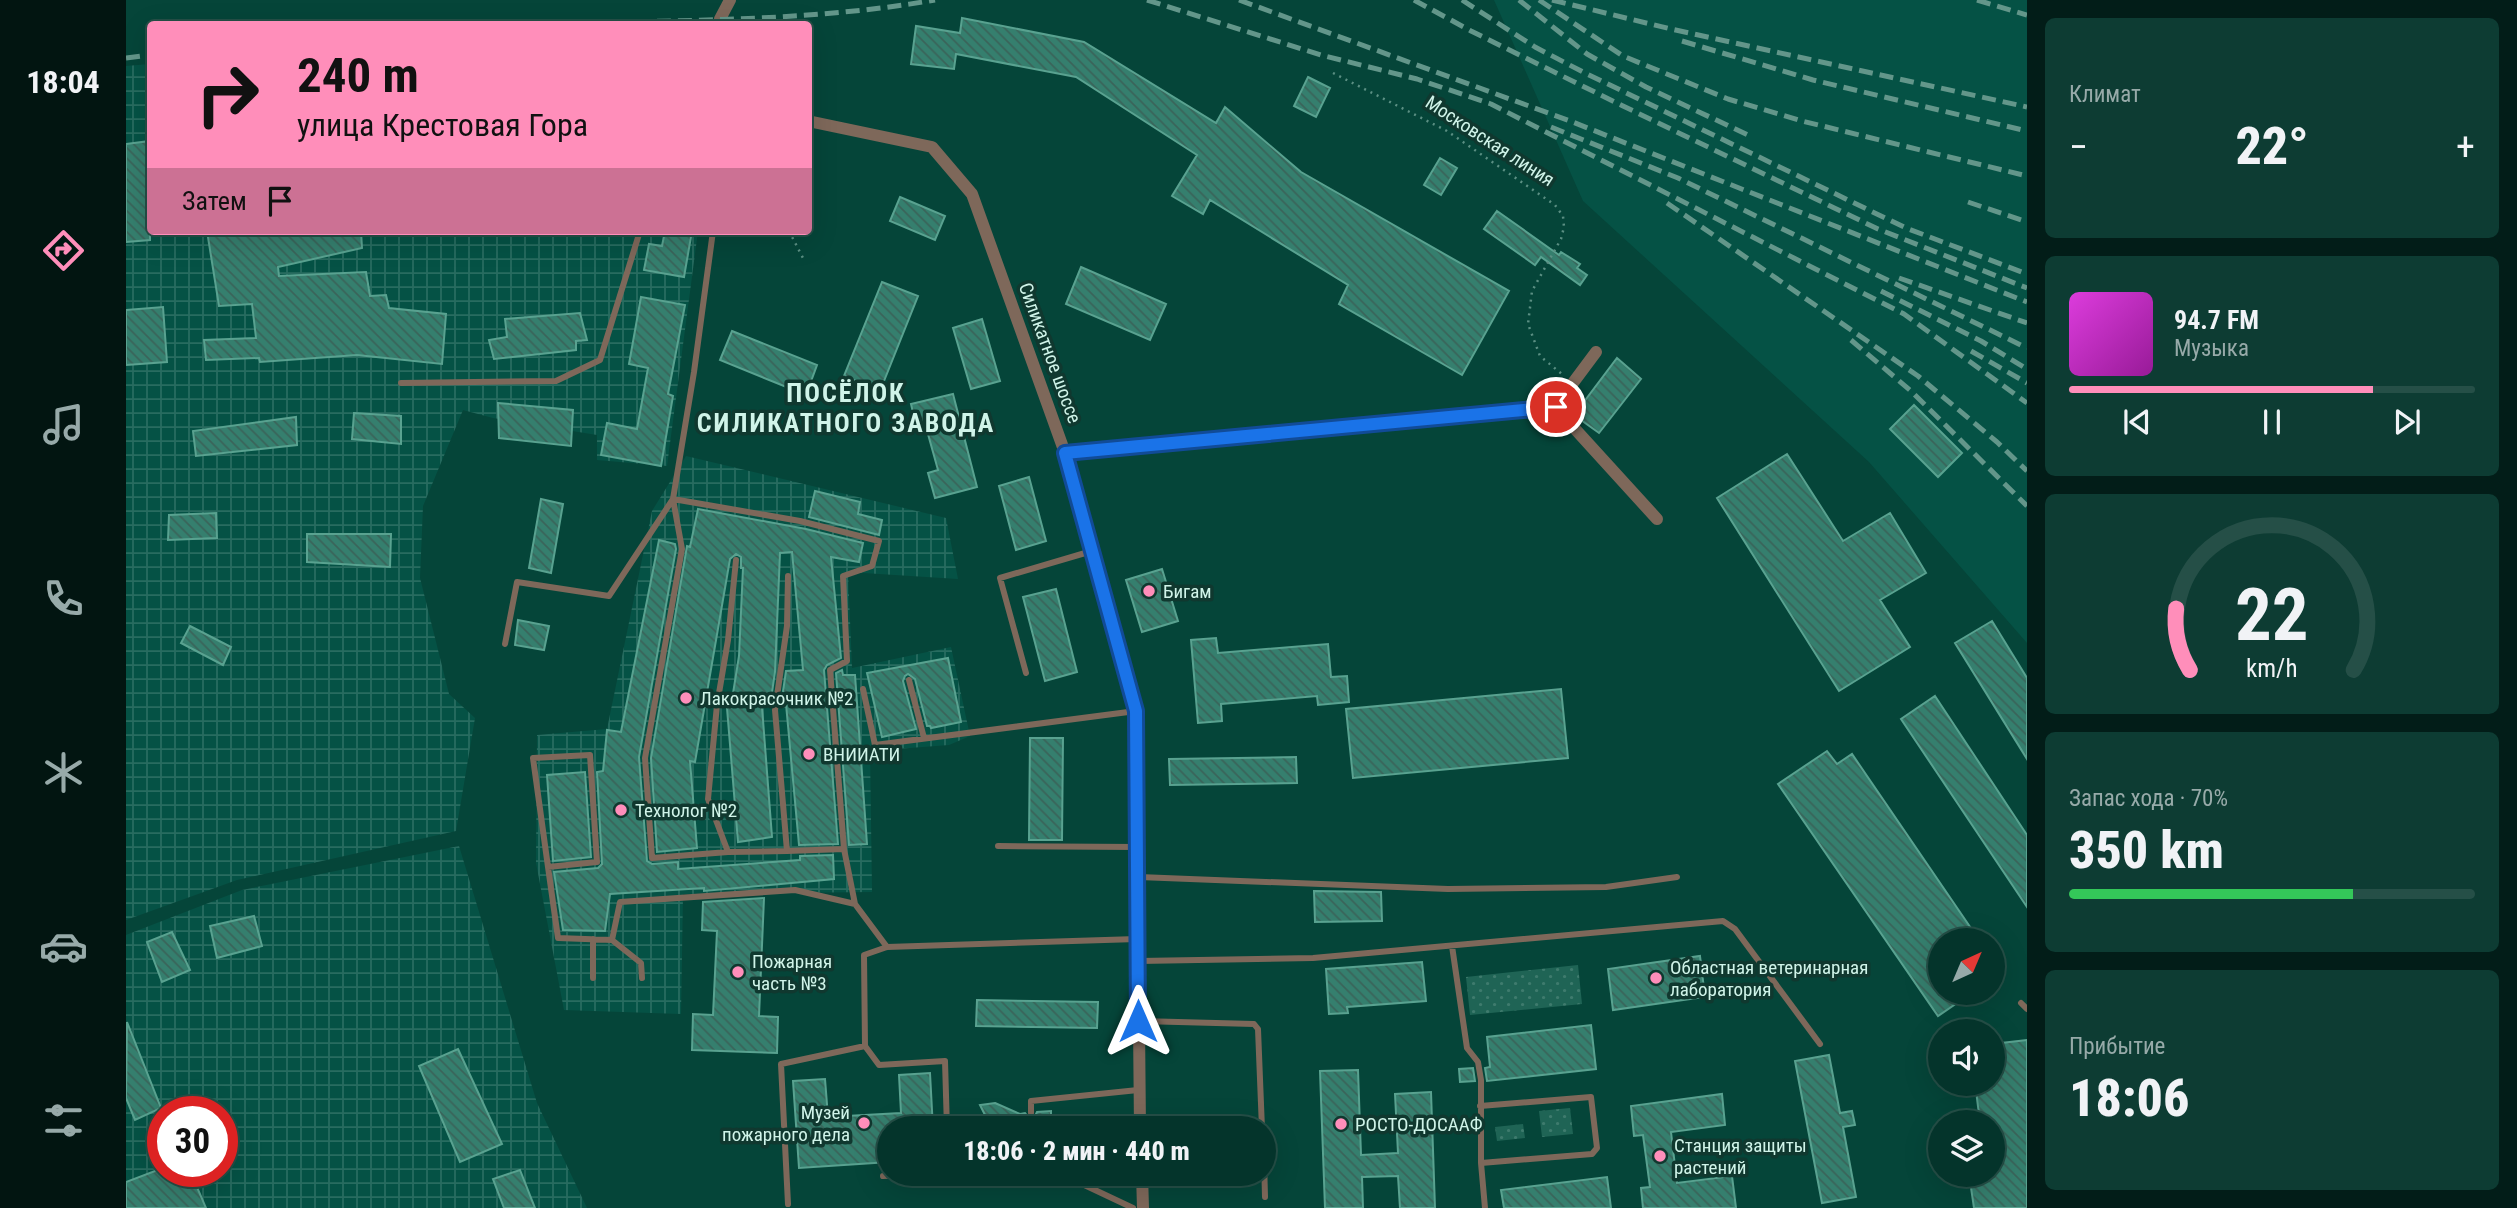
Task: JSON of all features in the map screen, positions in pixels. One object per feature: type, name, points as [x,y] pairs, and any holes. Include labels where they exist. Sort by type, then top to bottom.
[{"type":"street","points":[[720,21],[730,0]]},
{"type":"street","name":"Силикатное шоссе","points":[[812,122],[932,147],[972,194],[1065,453],[1136,711],[1139,1116]]},
{"type":"street","points":[[1065,453],[1556,407],[1596,352]]},
{"type":"street","points":[[1556,407],[1657,519]]},
{"type":"street","points":[[1142,1186],[1143,1208]]},
{"type":"lane","points":[[401,383],[556,381],[600,360],[639,235]]},
{"type":"lane","points":[[712,235],[673,499],[681,549],[645,758],[652,858],[728,852],[844,849]]},
{"type":"lane","points":[[505,644],[517,582],[609,596],[673,499]]},
{"type":"lane","points":[[673,499],[800,521],[879,541],[872,566],[843,576],[847,662],[830,670],[844,849],[855,904],[887,947]]},
{"type":"lane","points":[[1026,673],[1000,578],[1092,551]]},
{"type":"lane","points":[[728,852],[708,799],[736,560]]},
{"type":"lane","points":[[787,851],[775,710],[787,626],[788,576]]},
{"type":"lane","points":[[909,680],[924,738]]},
{"type":"lane","points":[[863,689],[875,745],[1136,711]]},
{"type":"lane","points":[[548,867],[597,862],[590,755],[533,758],[548,867],[558,938],[612,940],[641,963],[642,978]]},
{"type":"lane","points":[[998,846],[1137,847]]},
{"type":"lane","points":[[1137,877],[1448,889],[1606,887],[1677,877]]},
{"type":"lane","points":[[612,940],[620,902],[794,890],[855,904]]},
{"type":"lane","points":[[1137,961],[1313,958],[1723,922],[1735,929],[1820,1044]]},
{"type":"lane","points":[[593,939],[593,978]]},
{"type":"lane","points":[[946,1116],[944,1061],[879,1065],[865,1046],[864,956],[887,947],[1137,939]]},
{"type":"lane","points":[[1452,946],[1467,1048],[1478,1062],[1481,1080],[1485,1208]]},
{"type":"lane","points":[[2021,1003],[2027,1009]]},
{"type":"lane","points":[[1138,1021],[1254,1024],[1258,1029],[1261,1116]]},
{"type":"lane","points":[[788,1204],[781,1064],[865,1046]]},
{"type":"lane","points":[[1031,1113],[1031,1101],[1138,1090]]},
{"type":"lane","points":[[1480,1106],[1591,1097],[1597,1148],[1592,1154],[1482,1163]]},
{"type":"lane","points":[[1086,1186],[1133,1208]]},
{"type":"lane","points":[[1265,1186],[1265,1197]]},
{"type":"path","name":"Московская линия","points":[[1333,73],[1447,131],[1555,205],[1563,216],[1562,239],[1532,291],[1528,324],[1540,356],[1573,383]]},
{"type":"path","points":[[791,235],[804,260]]},
{"type":"shaded area","points":[[1494,0],[2027,0],[2027,643],[1869,462],[1583,201]]},
{"type":"shaded area","points":[[147,64],[147,235],[697,235],[667,466],[597,460],[597,435],[493,418],[463,410],[423,506],[420,578],[449,694],[475,718],[456,831],[237,880],[126,920],[126,66]]},
{"type":"shaded area","points":[[686,456],[946,518],[958,579],[848,572],[852,668],[951,647],[970,736],[949,745],[870,751],[872,892],[683,894],[681,1014],[564,1010],[536,863],[537,735],[607,729],[652,511]]},
{"type":"shaded area","points":[[459,846],[537,1103],[587,1208],[126,1208],[126,935],[242,890]]},
{"type":"green space","points":[[1578,965],[1582,1004],[1470,1015],[1466,977]]},
{"type":"green space","points":[[1570,1108],[1573,1134],[1542,1137],[1539,1111]]},
{"type":"green space","points":[[1523,1124],[1525,1138],[1497,1141],[1495,1127]]},
{"type":"building","points":[[962,18],[1084,42],[1216,123],[1225,107],[1301,172],[1509,291],[1462,375],[1339,304],[1348,285],[1210,200],[1203,214],[1172,196],[1197,155],[1076,77],[956,54],[954,69],[911,64],[916,26],[960,33]]},
{"type":"building","points":[[1308,77],[1330,88],[1316,117],[1294,106]]},
{"type":"building","points":[[147,141],[147,235],[150,235],[150,240],[126,242],[126,144]]},
{"type":"building","points":[[1440,158],[1457,168],[1441,195],[1424,185]]},
{"type":"building","points":[[900,197],[945,216],[935,240],[890,221]]},
{"type":"building","points":[[1497,211],[1559,255],[1561,252],[1580,264],[1577,268],[1587,275],[1580,285],[1541,257],[1535,265],[1484,229]]},
{"type":"building","points":[[208,235],[361,235],[362,248],[278,267],[279,276],[366,272],[370,296],[386,295],[389,308],[446,314],[442,364],[357,355],[260,362],[259,358],[206,360],[204,340],[256,338],[252,304],[219,306]]},
{"type":"building","points":[[664,235],[691,235],[684,277],[644,270],[649,244],[662,246]]},
{"type":"building","points":[[1081,267],[1166,304],[1150,340],[1066,304]]},
{"type":"building","points":[[882,282],[918,296],[880,391],[844,376]]},
{"type":"building","points":[[641,297],[685,305],[668,394],[673,396],[661,466],[601,455],[607,423],[637,429],[648,368],[629,364]]},
{"type":"building","points":[[163,307],[167,362],[126,365],[126,310]]},
{"type":"building","points":[[580,313],[587,340],[576,341],[576,350],[494,359],[489,340],[507,337],[505,319]]},
{"type":"building","points":[[982,319],[1000,381],[971,389],[953,328]]},
{"type":"building","points":[[732,331],[817,365],[806,395],[720,360]]},
{"type":"building","points":[[1617,358],[1641,379],[1599,433],[1574,415]]},
{"type":"building","points":[[953,394],[977,487],[935,498],[928,473],[938,470],[926,427],[917,429],[911,404]]},
{"type":"building","points":[[498,403],[573,410],[571,446],[499,438]]},
{"type":"building","points":[[1914,405],[1962,453],[1938,477],[1890,429]]},
{"type":"building","points":[[354,413],[401,416],[401,444],[352,439]]},
{"type":"building","points":[[296,417],[297,445],[196,456],[193,431]]},
{"type":"building","points":[[1787,454],[1843,541],[1890,513],[1926,573],[1880,600],[1910,647],[1839,691],[1717,498]]},
{"type":"building","points":[[1029,477],[1046,541],[1016,550],[999,486]]},
{"type":"building","points":[[815,491],[860,502],[858,514],[882,520],[879,535],[809,517]]},
{"type":"building","points":[[541,499],[563,504],[551,573],[529,568]]},
{"type":"building","points":[[698,509],[806,529],[863,543],[859,562],[831,557],[841,658],[827,665],[824,670],[838,844],[799,845],[786,704],[781,705],[786,671],[803,670],[792,552],[780,553],[775,672],[770,706],[762,707],[772,837],[738,842],[727,708],[731,706],[739,656],[743,568],[741,557],[736,554],[730,559],[695,762],[690,761],[697,848],[657,852],[651,758],[687,546],[690,547]]},
{"type":"building","points":[[216,513],[217,538],[168,540],[169,515]]},
{"type":"building","points":[[307,534],[391,534],[390,567],[307,562]]},
{"type":"building","name":"Технолог №2","points":[[659,540],[675,544],[676,549],[639,757],[647,861],[652,864],[678,862],[678,869],[833,855],[834,879],[704,891],[704,888],[610,894],[605,931],[563,930],[554,872],[598,868],[602,864],[597,772],[603,771],[607,730],[621,732]]},
{"type":"building","name":"Бигам","points":[[1162,569],[1178,621],[1142,632],[1126,580]]},
{"type":"building","points":[[1056,589],[1077,672],[1045,681],[1023,597]]},
{"type":"building","points":[[518,620],[549,626],[544,650],[515,645]]},
{"type":"building","points":[[1992,621],[2027,678],[2027,759],[1955,643]]},
{"type":"building","points":[[190,626],[231,647],[223,665],[181,643]]},
{"type":"building","points":[[1216,638],[1218,653],[1328,644],[1331,677],[1347,676],[1349,702],[1318,705],[1317,696],[1221,704],[1222,721],[1198,723],[1191,640]]},
{"type":"building","points":[[948,658],[961,722],[931,728],[927,726],[915,679],[908,674],[903,681],[916,729],[882,737],[867,673]]},
{"type":"building","points":[[842,670],[843,675],[855,675],[867,844],[849,845],[836,673]]},
{"type":"building","points":[[1561,689],[1568,758],[1353,778],[1346,709]]},
{"type":"building","points":[[1935,696],[2027,835],[2027,907],[1901,719]]},
{"type":"building","points":[[1030,738],[1063,738],[1062,840],[1029,840]]},
{"type":"building","points":[[1827,751],[1837,764],[1852,754],[1971,928],[1928,928],[1928,1002],[1778,784]]},
{"type":"building","points":[[1296,757],[1297,783],[1170,785],[1169,759]]},
{"type":"building","points":[[585,772],[591,857],[553,861],[547,775]]},
{"type":"building","points":[[1314,891],[1381,892],[1382,921],[1315,922]]},
{"type":"building","name":"Пожарная часть №3","points":[[764,898],[759,1016],[778,1017],[777,1053],[692,1050],[693,1014],[713,1015],[717,931],[702,930],[703,902]]},
{"type":"building","points":[[254,916],[262,946],[217,958],[210,926]]},
{"type":"building","points":[[172,932],[190,970],[162,982],[147,942]]},
{"type":"building","points":[[1700,956],[1705,997],[1613,1010],[1608,969]]},
{"type":"building","points":[[1422,962],[1426,1001],[1347,1007],[1348,1013],[1329,1014],[1326,969]]},
{"type":"building","points":[[977,1000],[1098,1002],[1097,1028],[976,1026]]},
{"type":"building","points":[[1930,1005],[1954,1005],[1938,1016]]},
{"type":"building","points":[[127,1022],[156,1096],[147,1096],[147,1114],[135,1120],[126,1098]]},
{"type":"building","points":[[1591,1025],[1596,1069],[1487,1081],[1485,1068],[1490,1067],[1487,1037]]},
{"type":"building","points":[[2027,1040],[2027,1208],[1974,1208],[1971,1187],[2005,1187],[2005,1110],[1978,1110],[1977,1096],[2005,1096],[2005,1043]]},
{"type":"building","points":[[458,1049],[502,1144],[460,1162],[419,1066]]},
{"type":"building","points":[[1829,1055],[1840,1113],[1852,1111],[1855,1125],[1843,1127],[1856,1197],[1822,1203],[1795,1061]]},
{"type":"building","points":[[1473,1068],[1475,1081],[1460,1082],[1459,1069]]},
{"type":"building","name":"РОСТО-ДОСААФ","points":[[1358,1070],[1361,1155],[1398,1153],[1395,1094],[1431,1092],[1435,1208],[1400,1208],[1398,1176],[1362,1177],[1363,1208],[1325,1208],[1320,1071]]},
{"type":"building","name":"Музей пожарного дела","points":[[930,1073],[932,1116],[877,1116],[877,1163],[799,1168],[793,1081],[825,1079],[828,1117],[901,1113],[899,1075]]},
{"type":"building","name":"Станция защиты растений","points":[[1722,1094],[1725,1125],[1671,1132],[1677,1183],[1732,1176],[1736,1208],[1643,1208],[1641,1188],[1650,1187],[1643,1135],[1634,1136],[1631,1106]]},
{"type":"building","points":[[995,1103],[1028,1116],[986,1116],[980,1105]]},
{"type":"building","points":[[1051,1111],[1051,1116],[1035,1116],[1037,1112]]},
{"type":"building","points":[[520,1170],[535,1208],[504,1208],[493,1179]]},
{"type":"building","points":[[147,1174],[147,1187],[197,1187],[206,1208],[126,1208],[126,1182]]},
{"type":"building","points":[[1607,1177],[1611,1208],[1504,1208],[1501,1190]]},
{"type":"railway","points":[[683,21],[835,13],[935,0]]},
{"type":"railway","points":[[1147,0],[1321,55],[1417,79],[1491,104],[1904,314],[2027,403]]},
{"type":"railway","points":[[1239,0],[1570,121],[2027,302]]},
{"type":"railway","points":[[1414,0],[1471,31],[1878,229],[2027,288]]},
{"type":"railway","points":[[1462,0],[1535,47],[1583,72],[1906,228],[2027,274]]},
{"type":"railway","points":[[1519,0],[1587,54],[1646,87],[1748,135]]},
{"type":"railway","points":[[1539,0],[1623,56],[1728,99],[1802,121],[2027,176]]},
{"type":"railway","points":[[1552,0],[1671,29],[2027,107]]},
{"type":"railway","points":[[1977,0],[2027,15]]},
{"type":"railway","points":[[1682,41],[1813,80],[2027,131]]},
{"type":"railway","points":[[126,58],[147,55]]},
{"type":"railway","points":[[1551,127],[1678,178],[2027,348]]},
{"type":"railway","points":[[1968,202],[2027,222]]},
{"type":"railway","points":[[1667,203],[1918,376],[1997,442],[2027,471]]},
{"type":"railway","points":[[1899,278],[2027,323]]},
{"type":"railway","points":[[1881,291],[1981,341],[2027,369]]},
{"type":"railway","points":[[1851,340],[1911,391],[2027,506]]},
{"type":"railway","points":[[1971,351],[2027,383]]},
{"type":"place","name":"Бигам","points":[[1149,591]]},
{"type":"place","name":"Лакокрасочник №2","points":[[686,698]]},
{"type":"place","name":"ВНИИАТИ","points":[[809,754]]},
{"type":"place","name":"Технолог №2","points":[[621,810]]},
{"type":"place","name":"Пожарная часть №3","points":[[738,972]]},
{"type":"place","name":"Областная ветеринарная лаборатория","points":[[1656,978]]},
{"type":"place","name":"Музей пожарного дела","points":[[864,1123]]},
{"type":"place","name":"РОСТО-ДОСААФ","points":[[1341,1124]]},
{"type":"place","name":"Станция защиты растений","points":[[1660,1156]]},
{"type":"district","name":"ПОСЁЛОК СИЛИКАТНОГО ЗАВОДА","points":[[846,408]]},
{"type":"route","points":[[1138,1021],[1136,711],[1065,453],[1556,407]]}]
